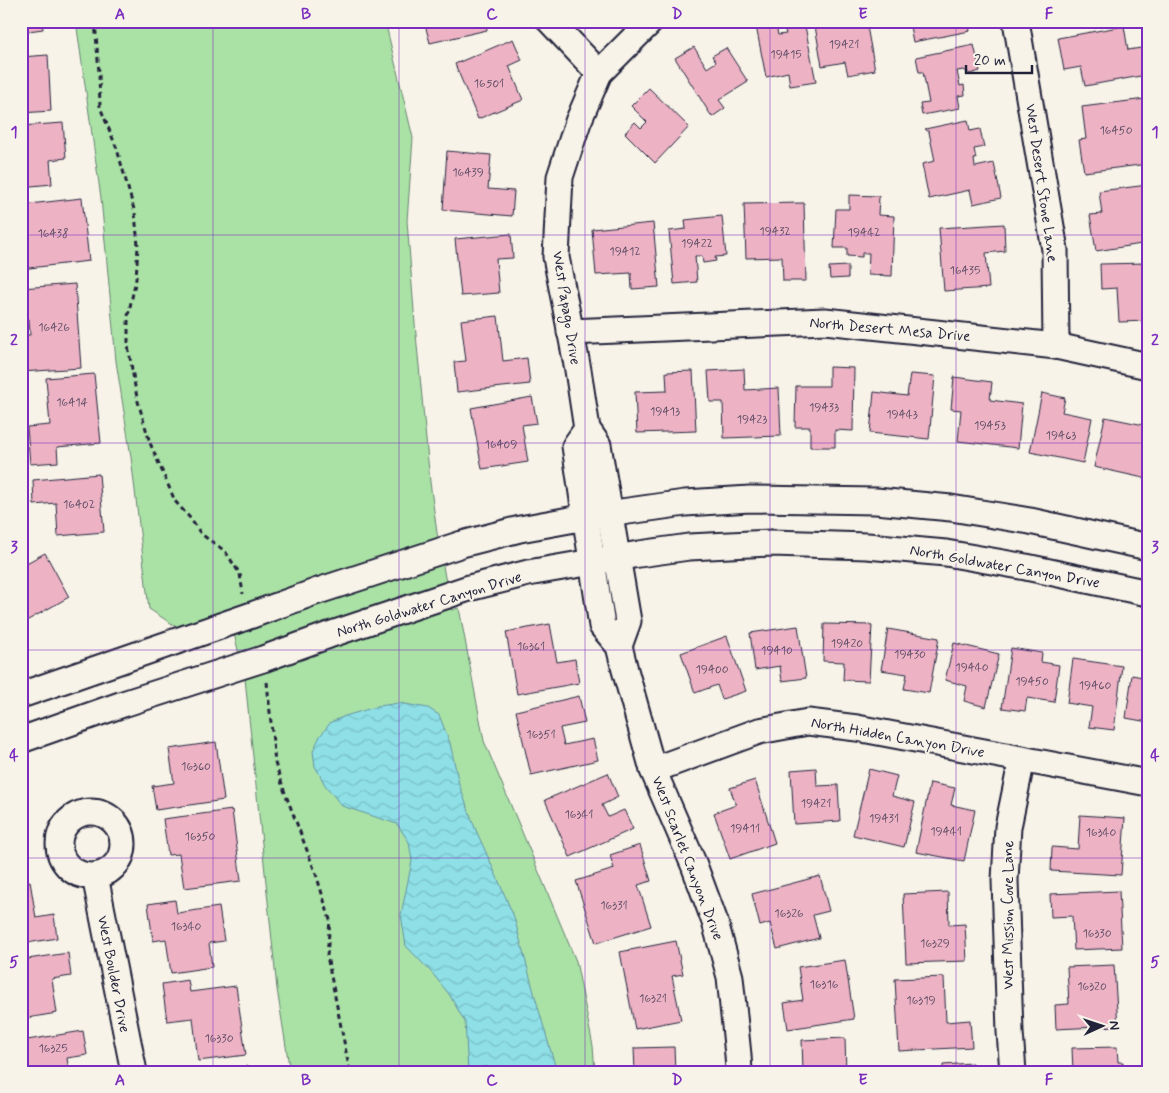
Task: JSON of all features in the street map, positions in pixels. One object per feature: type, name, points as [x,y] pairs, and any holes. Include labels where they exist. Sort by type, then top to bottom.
[{"type":"street","points":[[550,21],[599,72],[651,21]]},
{"type":"street","name":"West Desert Stone Lane","points":[[1016,21],[1055,250],[1056,346]]},
{"type":"street","name":"West Papago Drive","points":[[599,72],[578,122],[560,177],[556,256],[587,430],[598,445],[601,537]]},
{"type":"street","name":"North Desert Mesa Drive","points":[[570,332],[825,320],[1056,346],[1148,366]]},
{"type":"street","name":"North Goldwater Canyon Drive","points":[[21,740],[469,588],[528,573],[601,537],[685,503],[750,499],[876,500],[951,508],[1030,521],[1148,547]]},
{"type":"street","name":"North Goldwater Canyon Drive","points":[[21,695],[315,592],[462,544],[520,529],[689,548],[772,542],[867,546],[946,553],[1026,567],[1148,593]]},
{"type":"street","name":"West Scarlet Canyon Drive","points":[[601,537],[602,626],[620,646],[653,770],[694,865],[716,922],[730,977],[739,1072]]},
{"type":"street","name":"North Hidden Canyon Drive","points":[[653,770],[759,731],[808,722],[857,728],[1148,783]]},
{"type":"street","name":"West Mission Cove Lane","points":[[1013,1072],[1005,880],[1008,827],[1022,760]]},
{"type":"street","name":"West Boulder Drive","points":[[95,876],[134,1072]]},
{"type":"path","points":[[96,21],[100,107],[117,149],[136,221],[138,246],[136,279],[128,316],[128,346],[137,398],[150,443],[175,501],[201,534],[225,551],[240,574],[244,598],[252,615]]},
{"type":"path","points":[[264,659],[275,763],[316,874],[330,920],[327,956],[350,1072]]},
{"type":"green space","points":[[76,21],[385,21],[413,138],[407,221],[415,324],[430,482],[451,610],[459,608],[484,741],[576,961],[593,1046],[595,1072],[290,1072],[277,989],[245,679],[229,613],[183,631],[149,609],[131,457],[116,361],[101,198]]},
{"type":"water","points":[[399,703],[428,708],[439,715],[450,743],[459,784],[475,828],[514,917],[556,1072],[468,1072],[465,1022],[449,994],[406,946],[401,915],[412,861],[409,842],[397,824],[342,806],[325,785],[315,766],[313,751],[320,736],[331,722],[379,706]]},
{"type":"building","points":[[21,21],[42,21],[43,29],[21,32]]},
{"type":"building","points":[[424,21],[485,21],[487,30],[430,43]]},
{"type":"building","points":[[755,21],[775,21],[778,35],[786,34],[785,30],[791,29],[790,24],[804,21],[816,82],[790,86],[788,72],[766,77]]},
{"type":"building","points":[[844,21],[866,21],[875,70],[848,75],[845,62],[822,66],[815,26],[832,23],[833,26],[845,24]]},
{"type":"building","points":[[909,21],[968,21],[970,31],[913,42]]},
{"type":"building","points":[[1124,26],[1128,50],[1141,48],[1146,75],[1085,86],[1081,67],[1064,70],[1058,38]]},
{"type":"building","points":[[513,39],[522,60],[509,66],[523,100],[478,119],[455,64]]},
{"type":"building","points":[[974,45],[980,71],[970,74],[964,70],[957,71],[960,86],[964,85],[965,95],[958,96],[960,108],[922,115],[920,104],[929,103],[923,72],[919,72],[916,57]]},
{"type":"building","points":[[694,47],[707,68],[716,62],[712,56],[726,48],[748,82],[719,100],[725,108],[712,117],[675,58]]},
{"type":"building","points":[[48,55],[51,111],[21,113],[21,57]]},
{"type":"building","points":[[649,88],[689,127],[655,163],[625,133],[635,122],[641,128],[647,122],[631,106]]},
{"type":"building","points":[[1145,99],[1148,121],[1148,164],[1084,172],[1079,140],[1086,139],[1082,107]]},
{"type":"building","points":[[968,120],[970,131],[980,129],[984,147],[974,149],[975,167],[994,163],[1001,198],[973,204],[970,190],[929,199],[922,164],[935,161],[929,132],[925,129]]},
{"type":"building","points":[[63,123],[66,158],[50,160],[52,184],[21,187],[21,126]]},
{"type":"building","points":[[447,151],[491,155],[488,189],[514,191],[512,216],[443,210]]},
{"type":"building","points":[[1148,185],[1148,243],[1096,251],[1090,215],[1102,214],[1099,191]]},
{"type":"building","points":[[849,195],[879,196],[878,215],[894,216],[892,276],[868,275],[869,253],[862,253],[862,257],[847,256],[847,248],[834,248],[836,209],[849,209]]},
{"type":"building","points":[[82,198],[89,261],[21,269],[21,205]]},
{"type":"building","points":[[804,203],[806,281],[783,281],[782,257],[746,258],[744,204]]},
{"type":"building","points":[[722,216],[726,256],[715,257],[716,261],[703,263],[702,256],[695,256],[697,282],[674,284],[669,231],[686,229],[685,220]]},
{"type":"building","points":[[653,223],[659,287],[632,289],[631,273],[596,275],[592,229]]},
{"type":"building","points":[[1004,224],[1005,251],[986,253],[989,288],[944,291],[939,228]]},
{"type":"building","points":[[511,234],[513,258],[496,259],[499,293],[461,296],[455,239]]},
{"type":"building","points":[[1148,263],[1148,321],[1119,322],[1117,288],[1101,289],[1100,264]]},
{"type":"building","points":[[848,266],[848,278],[830,279],[829,267]]},
{"type":"building","points":[[75,284],[81,368],[21,372],[21,335],[30,335],[29,319],[21,319],[21,288]]},
{"type":"building","points":[[498,316],[503,361],[527,358],[530,384],[457,392],[454,362],[466,361],[461,320]]},
{"type":"building","points":[[829,367],[854,368],[853,431],[835,430],[835,447],[810,447],[810,427],[795,427],[796,386],[829,386]]},
{"type":"building","points":[[744,369],[745,390],[779,388],[781,436],[724,438],[723,402],[710,402],[708,371]]},
{"type":"building","points":[[693,371],[696,431],[637,433],[635,392],[667,391],[666,372]]},
{"type":"building","points":[[94,374],[101,443],[57,447],[58,462],[30,464],[27,427],[50,425],[46,378]]},
{"type":"building","points":[[910,374],[935,376],[929,439],[870,433],[874,392],[907,396]]},
{"type":"building","points":[[954,377],[992,382],[990,400],[1022,404],[1018,448],[958,441],[961,410],[951,409]]},
{"type":"building","points":[[1042,393],[1065,398],[1062,412],[1092,418],[1083,463],[1030,452]]},
{"type":"building","points":[[532,397],[537,423],[522,425],[528,462],[482,469],[471,408]]},
{"type":"building","points":[[1147,412],[1148,479],[1094,467],[1105,417],[1144,425]]},
{"type":"building","points":[[99,474],[104,532],[58,536],[56,503],[34,505],[33,480]]},
{"type":"building","points":[[45,553],[69,597],[21,624],[21,566]]},
{"type":"building","points":[[550,624],[557,662],[575,659],[579,683],[517,694],[506,632]]},
{"type":"building","points":[[824,624],[872,625],[869,681],[843,680],[844,662],[823,661]]},
{"type":"building","points":[[798,626],[806,678],[782,681],[780,666],[755,670],[750,633]]},
{"type":"building","points":[[888,629],[939,638],[929,693],[904,689],[907,674],[881,670]]},
{"type":"building","points":[[727,636],[746,691],[722,699],[717,685],[695,693],[681,653]]},
{"type":"building","points":[[954,643],[999,654],[986,707],[964,701],[967,686],[945,680]]},
{"type":"building","points":[[1011,648],[1042,653],[1041,662],[1059,665],[1054,702],[1027,698],[1025,711],[1002,708]]},
{"type":"building","points":[[1073,659],[1122,666],[1114,730],[1089,727],[1092,707],[1067,703]]},
{"type":"building","points":[[1132,675],[1148,678],[1148,722],[1126,718]]},
{"type":"building","points":[[579,696],[585,723],[560,728],[564,745],[593,739],[598,760],[531,775],[516,711]]},
{"type":"building","points":[[1148,722],[1148,737],[1145,737]]},
{"type":"building","points":[[216,742],[224,800],[156,810],[152,786],[174,783],[169,749]]},
{"type":"building","points":[[816,768],[817,786],[838,785],[840,821],[794,824],[791,770]]},
{"type":"building","points":[[869,769],[897,776],[892,796],[915,802],[904,847],[853,835]]},
{"type":"building","points":[[608,773],[618,797],[602,805],[608,817],[624,810],[633,829],[570,857],[545,800]]},
{"type":"building","points":[[755,780],[775,843],[730,859],[714,813],[736,805],[730,788]]},
{"type":"building","points":[[930,783],[955,788],[951,805],[975,810],[964,861],[916,852]]},
{"type":"building","points":[[232,810],[241,881],[184,888],[179,854],[168,855],[163,819]]},
{"type":"building","points":[[1080,815],[1125,818],[1121,875],[1051,871],[1052,847],[1078,849]]},
{"type":"building","points":[[640,845],[651,881],[638,885],[651,926],[596,943],[576,881],[614,869],[610,855]]},
{"type":"building","points":[[820,876],[829,911],[813,915],[819,938],[777,949],[770,923],[760,926],[752,894]]},
{"type":"building","points":[[30,881],[36,918],[54,915],[57,938],[21,944],[21,882]]},
{"type":"building","points":[[1119,891],[1122,948],[1074,950],[1072,916],[1051,917],[1050,894]]},
{"type":"building","points":[[948,892],[949,925],[965,924],[967,961],[906,963],[903,894]]},
{"type":"building","points":[[175,900],[177,913],[219,907],[224,941],[209,943],[212,967],[171,973],[166,939],[153,941],[148,904]]},
{"type":"building","points":[[676,941],[683,974],[672,976],[681,1020],[635,1029],[620,952]]},
{"type":"building","points":[[68,953],[71,976],[52,979],[57,1013],[21,1019],[21,960]]},
{"type":"building","points":[[845,960],[854,1019],[788,1029],[784,1003],[803,1000],[798,967]]},
{"type":"building","points":[[1114,965],[1118,1026],[1056,1029],[1055,1005],[1069,1004],[1067,967]]},
{"type":"building","points":[[944,977],[946,1022],[970,1020],[972,1047],[899,1051],[895,979]]},
{"type":"building","points":[[188,980],[190,992],[236,986],[246,1055],[198,1061],[193,1018],[167,1021],[162,984]]},
{"type":"building","points":[[83,1031],[87,1055],[67,1058],[69,1072],[22,1072],[21,1041]]},
{"type":"building","points":[[845,1038],[846,1072],[803,1072],[802,1040]]},
{"type":"building","points":[[674,1047],[675,1072],[635,1072],[634,1048]]},
{"type":"building","points":[[1117,1047],[1118,1062],[1123,1062],[1123,1072],[1073,1072],[1072,1048]]},
{"type":"building","points":[[972,1063],[972,1072],[943,1072],[943,1065]]},
{"type":"building","points":[[247,1066],[248,1072],[205,1072]]}]
